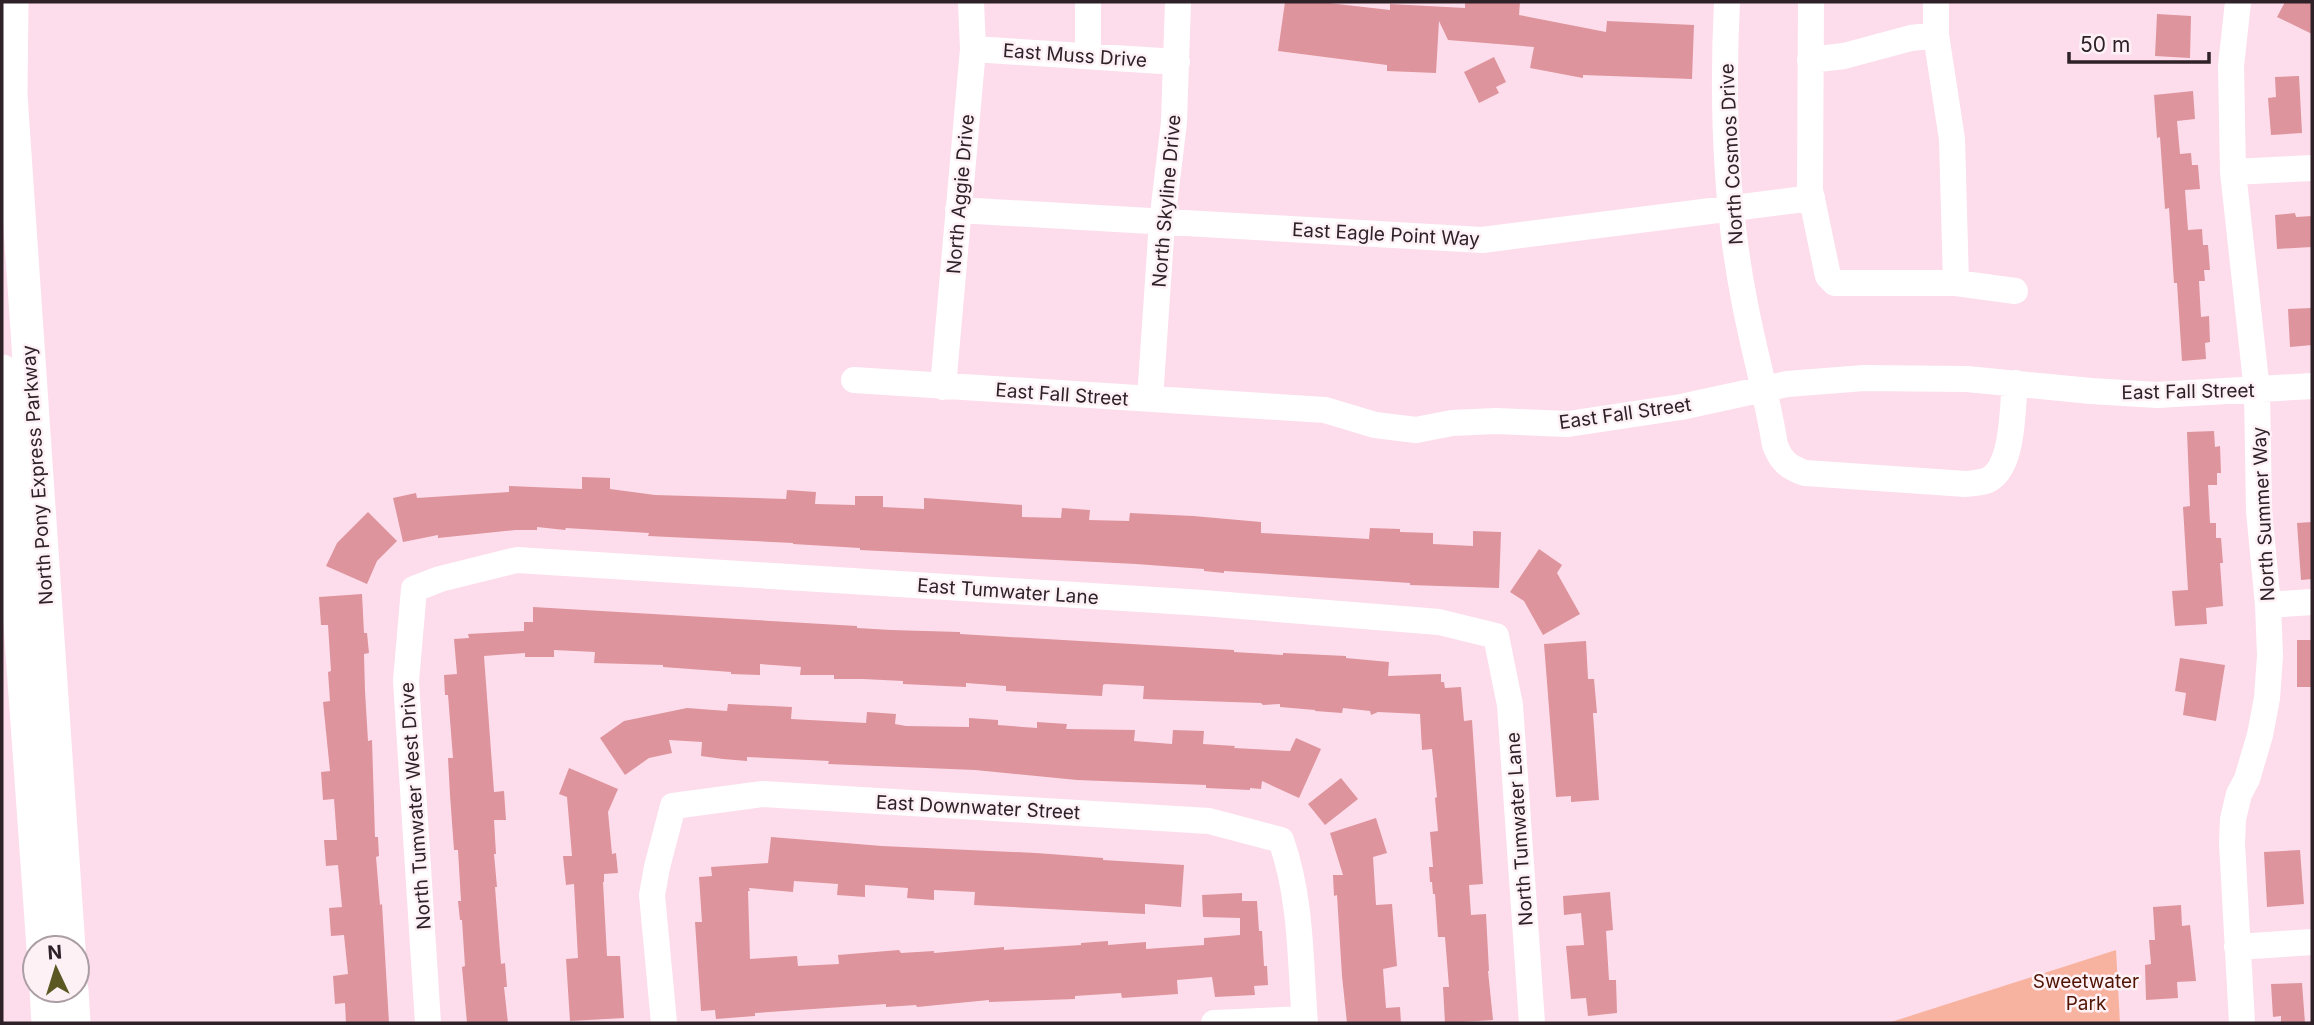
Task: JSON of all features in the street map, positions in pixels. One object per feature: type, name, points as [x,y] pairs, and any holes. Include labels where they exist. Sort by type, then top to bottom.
[{"type":"main road","name":"North Pony Express Parkway","points":[[12,2],[11,95],[21,579],[42,934]]},
{"type":"main road","name":"North Pony Express Parkway","points":[[2,371],[21,579]]},
{"type":"main road","name":"North Pony Express Parkway","points":[[23,639],[67,934]]},
{"type":"main road","points":[[47,1004],[48,1023]]},
{"type":"main road","points":[[73,1004],[74,1023]]},
{"type":"street","name":"North Aggie Drive","points":[[943,387],[973,49],[971,2]]},
{"type":"street","points":[[1088,2],[1088,54]]},
{"type":"street","name":"North Skyline Drive","points":[[1150,399],[1162,222],[1174,122],[1178,2]]},
{"type":"street","name":"North Cosmos Drive","points":[[1727,2],[1725,95],[1730,210],[1744,300],[1780,458],[1792,469],[1805,473],[1966,484],[1988,480],[2003,467],[2008,447],[2015,383]]},
{"type":"street","points":[[1811,2],[1812,198],[1828,276],[1835,284],[1956,283],[2015,291]]},
{"type":"street","points":[[1936,2],[1936,35],[1952,139],[1956,283]]},
{"type":"street","name":"North Summer Way","points":[[2238,2],[2231,66],[2233,172],[2257,391],[2259,511],[2270,656],[2267,698],[2260,735],[2233,819],[2242,1023]]},
{"type":"street","points":[[1810,60],[1844,57],[1911,38],[1936,35]]},
{"type":"street","name":"East Muss Drive","points":[[973,49],[1088,54],[1177,62]]},
{"type":"street","points":[[2233,172],[2312,168]]},
{"type":"street","name":"East Eagle Point Way","points":[[958,210],[1482,240],[1812,198]]},
{"type":"street","name":"East Fall Street","points":[[854,380],[1325,410],[1375,425],[1416,430],[1452,423],[1496,421],[1568,424],[1681,407],[1764,387],[1897,377],[2015,383],[2157,395],[2312,386]]},
{"type":"street","name":"East Tumwater Lane","points":[[414,589],[440,579],[517,560],[1203,603],[1439,622],[1496,636]]},
{"type":"street","name":"North Tumwater West Drive","points":[[414,589],[406,681],[428,1023]]},
{"type":"street","points":[[2268,605],[2312,602]]},
{"type":"street","name":"North Tumwater Lane","points":[[1496,636],[1510,705],[1532,1023]]},
{"type":"street","name":"East Downwater Street","points":[[664,1023],[652,895],[673,806],[763,794],[1209,821],[1281,840],[1291,869],[1300,925],[1304,1021]]},
{"type":"street","points":[[2237,947],[2312,942]]},
{"type":"street","points":[[1214,1023],[1304,1021]]},
{"type":"green space","name":"Sweetwater Park","points":[[2116,950],[2120,1023],[1888,1023]]},
{"type":"building","points":[[1285,2],[1320,2],[1390,10],[1390,4],[1465,8],[1465,2],[1520,2],[1519,15],[1606,32],[1607,21],[1694,25],[1692,79],[1583,75],[1583,78],[1530,68],[1534,47],[1448,40],[1439,21],[1436,73],[1387,71],[1387,65],[1278,51]]},
{"type":"building","points":[[2285,2],[2312,2],[2312,34],[2277,17]]},
{"type":"building","points":[[2157,14],[2191,16],[2190,58],[2155,56]]},
{"type":"building","points":[[1494,57],[1506,82],[1496,87],[1499,93],[1479,103],[1464,72]]},
{"type":"building","points":[[2299,76],[2302,133],[2271,135],[2268,98],[2276,97],[2275,77]]},
{"type":"building","points":[[2193,91],[2195,119],[2177,121],[2180,154],[2191,153],[2192,165],[2198,165],[2200,189],[2185,190],[2188,230],[2202,229],[2203,245],[2208,245],[2210,270],[2204,270],[2205,281],[2199,281],[2201,317],[2209,316],[2210,342],[2205,343],[2206,359],[2182,361],[2177,283],[2174,283],[2169,208],[2165,209],[2154,95]]},
{"type":"building","points":[[2295,213],[2296,217],[2312,216],[2312,247],[2277,249],[2275,215]]},
{"type":"building","points":[[2312,308],[2312,345],[2290,347],[2288,309]]},
{"type":"building","points":[[2214,431],[2215,447],[2220,446],[2221,473],[2217,473],[2217,485],[2208,485],[2210,523],[2216,523],[2216,538],[2221,538],[2223,606],[2206,608],[2207,624],[2175,626],[2172,591],[2188,590],[2183,507],[2190,506],[2187,432]]},
{"type":"building","points":[[582,477],[610,478],[610,489],[655,495],[786,499],[787,490],[816,492],[815,504],[855,505],[855,496],[883,496],[883,507],[924,509],[924,498],[1022,505],[1022,517],[1061,518],[1062,508],[1090,510],[1089,520],[1129,521],[1130,513],[1193,516],[1261,522],[1261,533],[1369,539],[1370,528],[1400,529],[1400,532],[1433,533],[1433,544],[1473,546],[1473,531],[1501,532],[1499,588],[1224,573],[1136,564],[860,550],[566,528],[537,527],[537,530],[438,538],[438,535],[403,542],[393,498],[416,493],[417,498],[509,492],[509,486],[582,489]]},
{"type":"building","points":[[368,512],[397,541],[377,561],[367,584],[326,566],[337,543]]},
{"type":"building","points":[[2312,522],[2312,579],[2301,580],[2297,523]]},
{"type":"building","points":[[1539,549],[1562,565],[1557,573],[1580,614],[1543,635],[1524,601],[1510,592]]},
{"type":"building","points":[[362,594],[364,633],[367,633],[369,653],[364,654],[365,691],[368,741],[372,740],[375,837],[378,837],[379,856],[376,857],[380,905],[382,904],[389,1023],[346,1023],[345,1003],[335,1004],[333,976],[348,974],[344,935],[331,936],[329,908],[342,907],[338,865],[326,866],[324,840],[337,840],[334,799],[323,800],[321,772],[330,771],[323,702],[330,701],[328,672],[331,671],[328,625],[321,625],[319,597]]},
{"type":"building","points":[[533,607],[960,632],[1283,655],[1346,656],[1389,662],[1388,676],[1441,674],[1441,682],[1444,682],[1445,688],[1461,687],[1464,721],[1472,720],[1483,884],[1469,885],[1471,915],[1486,914],[1493,1020],[1445,1023],[1443,987],[1449,987],[1445,937],[1438,937],[1435,894],[1430,882],[1429,867],[1433,867],[1430,832],[1438,831],[1437,797],[1432,749],[1422,750],[1420,714],[1378,712],[1371,715],[1370,711],[1343,708],[1342,713],[1280,707],[1280,704],[1143,699],[1144,686],[1105,684],[1102,696],[1006,691],[1006,686],[966,683],[966,687],[903,684],[903,681],[834,679],[834,675],[800,675],[801,667],[760,664],[760,675],[731,674],[663,665],[594,663],[595,652],[554,650],[554,657],[525,657],[525,653],[484,656],[494,792],[504,791],[506,820],[494,820],[494,854],[501,964],[505,963],[507,987],[504,987],[508,1023],[467,1023],[462,967],[465,966],[462,920],[458,901],[461,901],[458,850],[454,850],[448,758],[453,758],[444,675],[457,674],[454,639],[469,638],[468,634],[524,631],[524,622],[533,622]]},
{"type":"building","points":[[2297,640],[2312,640],[2312,687],[2297,687]]},
{"type":"building","points":[[1586,641],[1588,679],[1594,679],[1597,713],[1593,713],[1599,800],[1571,802],[1571,796],[1556,797],[1544,644]]},
{"type":"building","points":[[2180,658],[2225,665],[2216,721],[2183,715],[2186,693],[2175,691]]},
{"type":"building","points":[[728,704],[792,707],[791,719],[866,723],[867,712],[896,714],[895,724],[906,726],[969,727],[969,718],[998,720],[998,725],[1037,728],[1037,722],[1067,724],[1066,729],[1135,730],[1134,741],[1172,744],[1173,730],[1204,731],[1203,744],[1290,751],[1296,738],[1321,749],[1299,798],[1262,781],[1261,789],[1250,790],[1206,788],[1206,785],[1077,780],[975,770],[828,764],[829,761],[747,757],[747,761],[723,759],[701,756],[702,742],[669,740],[672,753],[649,758],[625,775],[600,738],[624,721],[687,708],[727,711]]},
{"type":"building","points":[[569,768],[618,789],[608,812],[612,854],[616,853],[618,873],[604,874],[603,882],[607,956],[620,956],[624,1018],[570,1021],[566,959],[578,958],[574,884],[566,885],[563,856],[572,856],[567,797],[559,794]]},
{"type":"building","points":[[1341,778],[1358,799],[1325,825],[1308,804]]},
{"type":"building","points":[[1376,818],[1387,853],[1373,857],[1376,905],[1392,904],[1397,966],[1383,969],[1386,1008],[1400,1007],[1401,1023],[1347,1023],[1333,875],[1343,875],[1330,833]]},
{"type":"building","points":[[771,837],[1184,865],[1181,907],[1145,904],[1145,914],[974,905],[975,892],[934,890],[934,900],[907,898],[908,888],[865,885],[865,897],[837,895],[838,884],[794,881],[793,892],[749,888],[750,959],[797,956],[798,966],[839,964],[838,955],[899,950],[901,953],[934,953],[1004,947],[1004,950],[1108,941],[1108,945],[1146,942],[1146,949],[1204,945],[1204,938],[1240,935],[1240,918],[1203,917],[1202,895],[1242,893],[1242,901],[1257,901],[1268,985],[1254,986],[1255,995],[1215,997],[1212,977],[1177,980],[1178,994],[1122,998],[1121,993],[1075,996],[1075,999],[989,1000],[917,1007],[886,1007],[886,1004],[755,1013],[755,1016],[716,1019],[715,1010],[701,1011],[695,922],[702,922],[699,877],[712,876],[711,867],[768,863]]},
{"type":"building","points":[[2300,850],[2304,904],[2267,907],[2264,852]]},
{"type":"building","points":[[1610,892],[1613,930],[1606,931],[1609,980],[1616,980],[1617,1013],[1588,1016],[1586,998],[1571,999],[1566,946],[1584,945],[1581,913],[1564,915],[1563,896]]},
{"type":"building","points":[[2181,905],[2182,926],[2190,925],[2196,981],[2177,982],[2178,998],[2146,1000],[2145,965],[2151,964],[2149,940],[2155,940],[2153,907]]},
{"type":"building","points":[[2302,983],[2305,1023],[2281,1023],[2281,1016],[2273,1017],[2271,984]]}]
